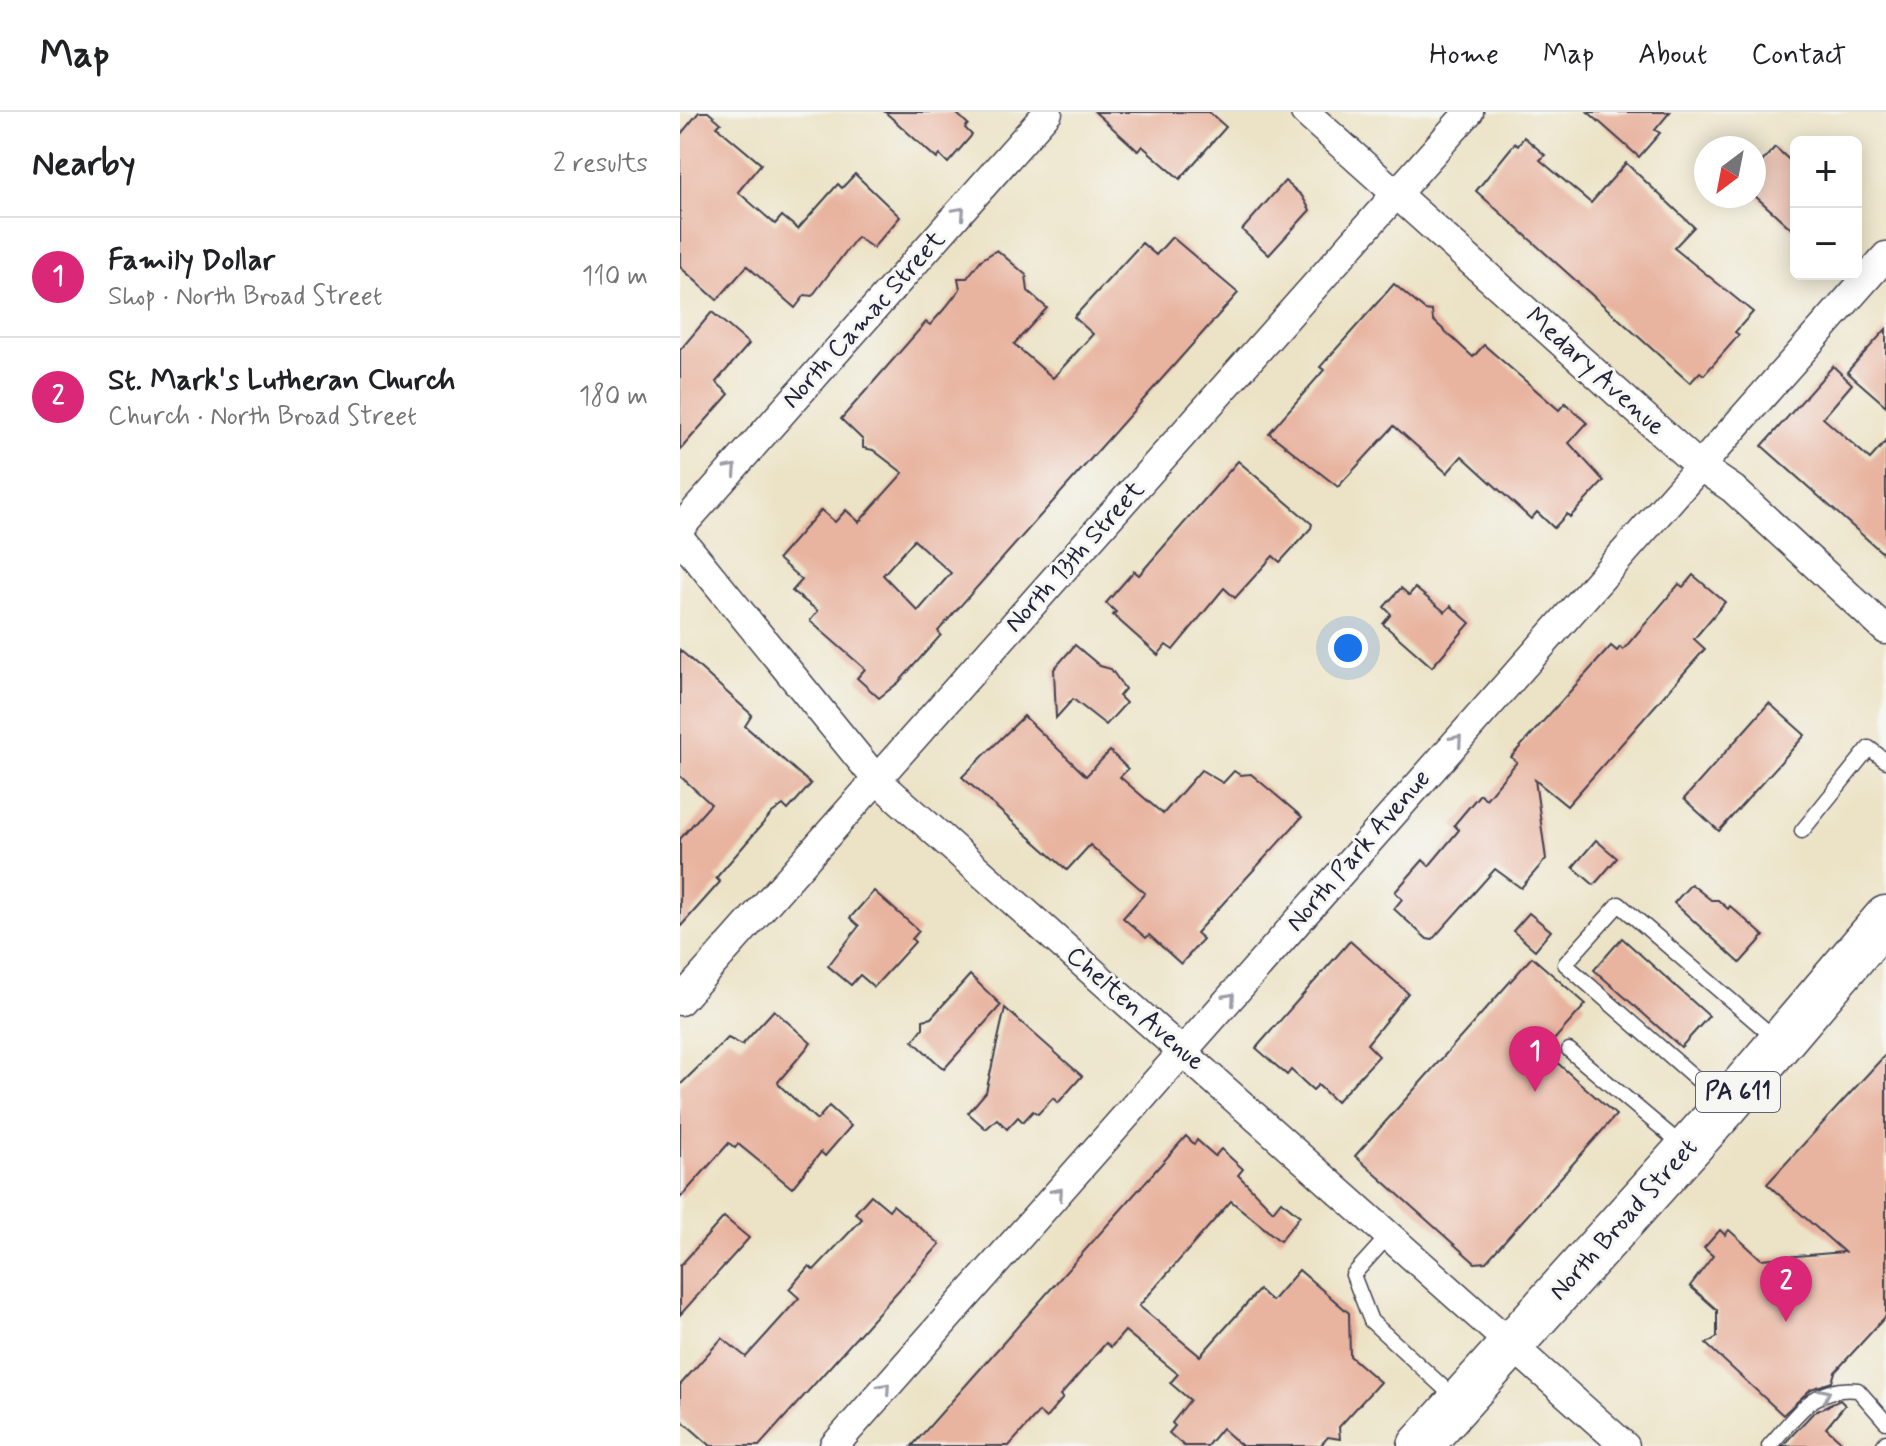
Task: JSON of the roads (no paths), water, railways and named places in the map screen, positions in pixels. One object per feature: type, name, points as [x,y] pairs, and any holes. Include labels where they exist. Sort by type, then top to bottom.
[{"type":"main road","name":"North Broad Street","points":[[1420,1446],[1687,1150],[1780,1042],[1881,934]]},
{"type":"street","name":"North Camac Street","points":[[680,528],[1048,112]]},
{"type":"street","name":"Medary Avenue","points":[[1305,112],[1699,466],[1733,489],[1886,630]]},
{"type":"street","name":"North 13th Street","points":[[680,1001],[1469,112]]},
{"type":"street","name":"North Park Avenue","points":[[834,1446],[1886,256]]},
{"type":"street","name":"Chelten Avenue","points":[[680,538],[877,780],[1625,1446]]},
{"type":"lane","points":[[1802,831],[1869,748],[1886,761]]},
{"type":"lane","points":[[1727,1105],[1565,964],[1619,904],[1780,1042]]},
{"type":"lane","points":[[1569,1050],[1687,1150]]},
{"type":"lane","points":[[1389,1235],[1353,1275],[1371,1321],[1460,1403]]},
{"type":"lane","points":[[1769,1446],[1815,1396],[1836,1387],[1858,1390],[1886,1422]]},
{"type":"place","name":"Family Dollar","points":[[1535,1092]]},
{"type":"place","name":"St. Mark's Lutheran Church","points":[[1786,1322]]}]
